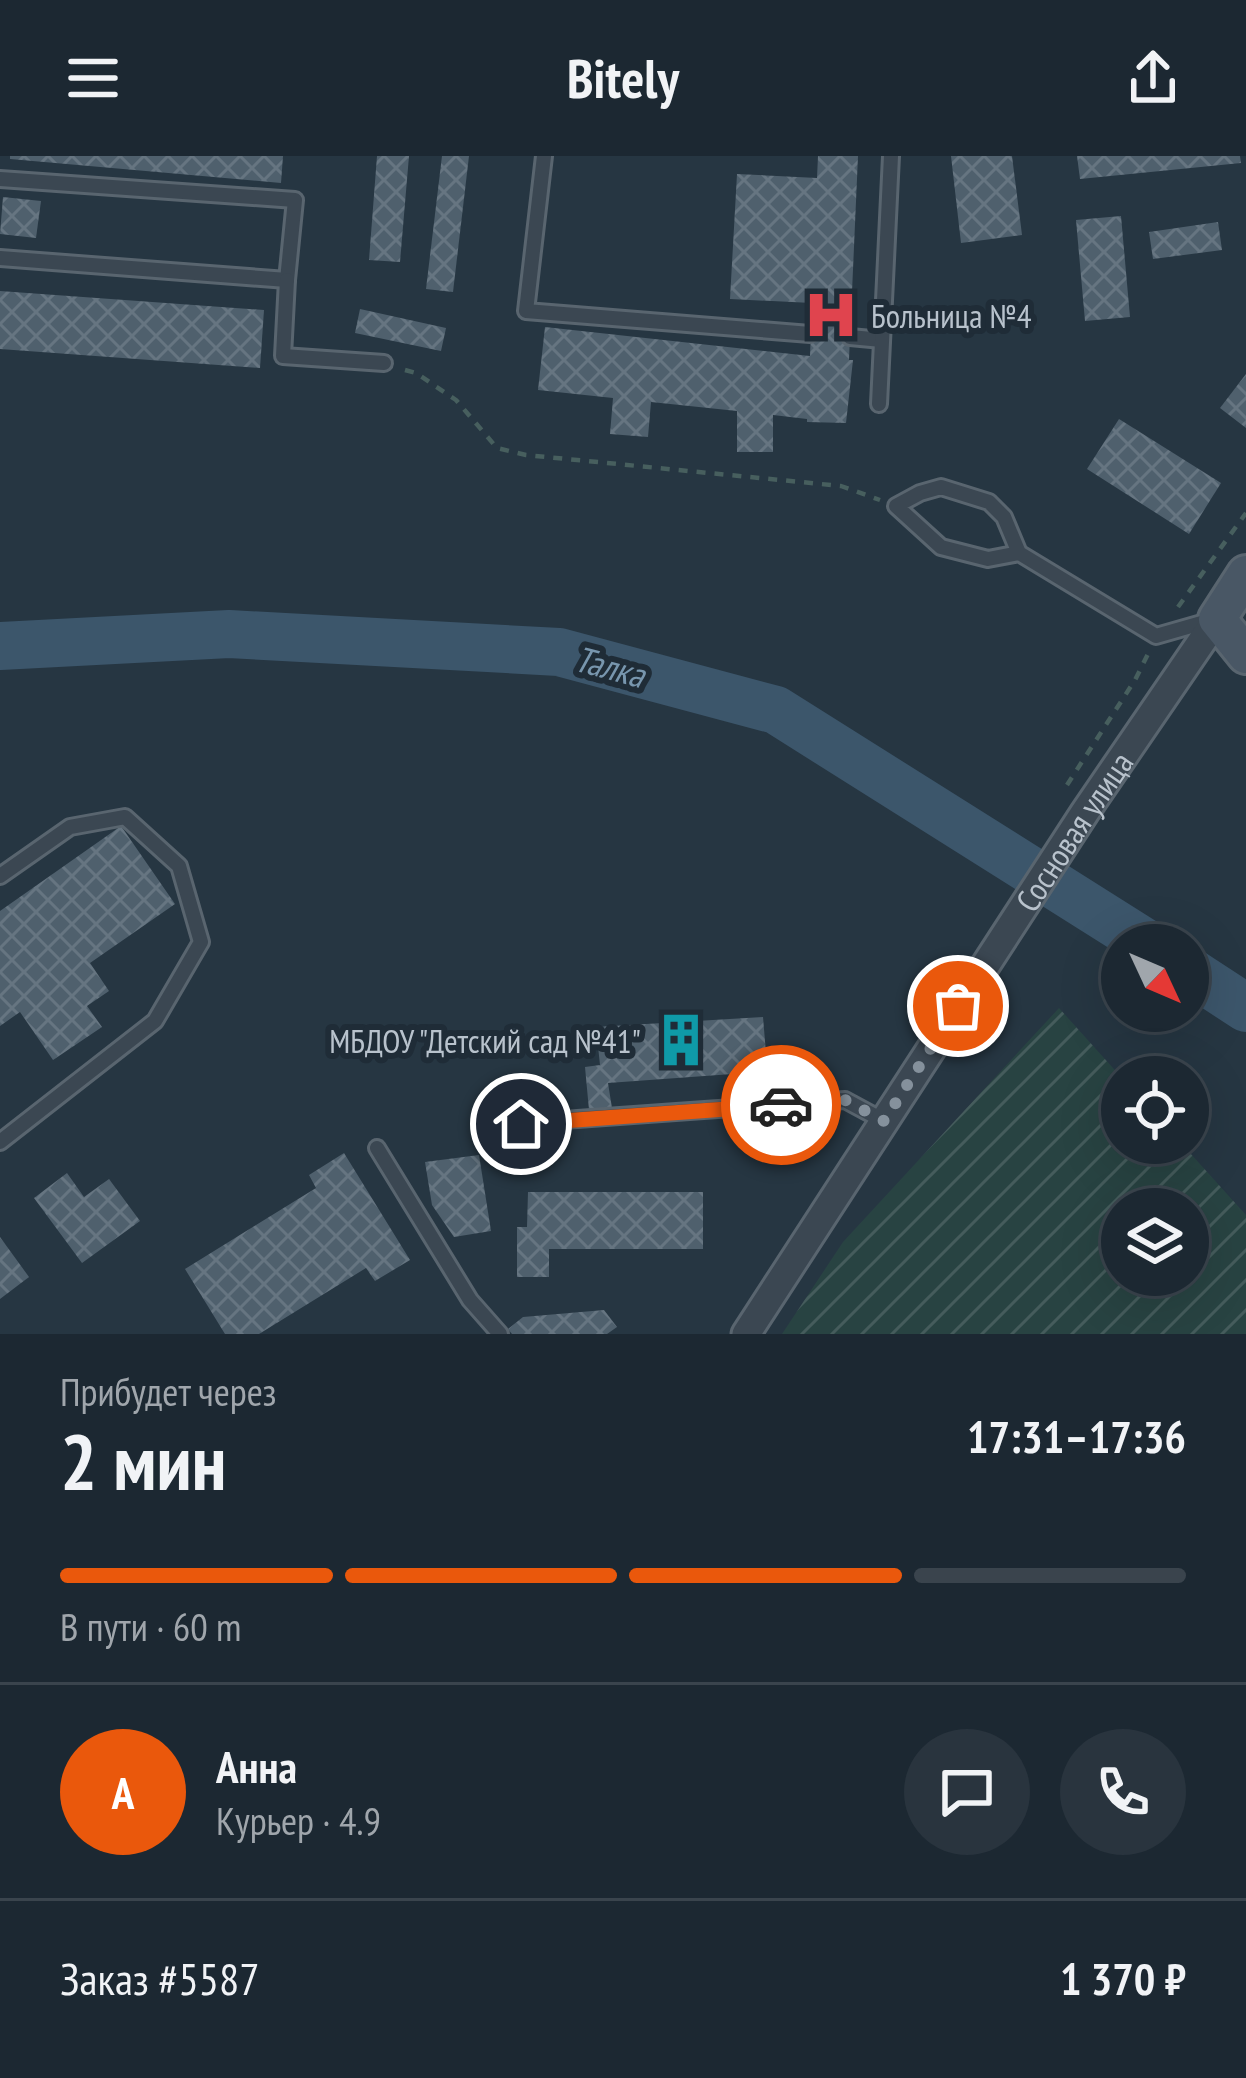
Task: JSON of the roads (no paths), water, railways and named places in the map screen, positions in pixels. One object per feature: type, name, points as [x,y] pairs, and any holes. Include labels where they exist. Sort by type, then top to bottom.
[{"type":"street","name":"Сосновая улица","points":[[746,1334],[1007,929],[1246,574]]},
{"type":"street","points":[[1217,619],[1246,655]]},
{"type":"lane","points":[[544,156],[526,311],[810,334]]},
{"type":"lane","points":[[879,404],[891,156]]},
{"type":"lane","points":[[0,179],[296,200],[284,356],[384,363]]},
{"type":"lane","points":[[0,258],[287,280]]},
{"type":"lane","points":[[850,337],[882,340]]},
{"type":"lane","points":[[1019,553],[988,559],[941,547],[896,506],[941,487],[989,502],[1004,517],[1019,553],[1156,636],[1217,619]]},
{"type":"lane","points":[[0,876],[70,827],[124,817],[179,866],[202,942],[155,1021],[0,1142]]},
{"type":"lane","points":[[521,1124],[845,1100],[884,1121]]},
{"type":"lane","points":[[377,1148],[470,1300],[500,1334]]},
{"type":"waterway","name":"Талка","points":[[0,646],[229,634],[559,652],[776,710],[1116,924]]},
{"type":"waterway","name":"Талка","points":[[1209,984],[1246,1008]]},
{"type":"place","name":"Больница №4","points":[[831,315]]},
{"type":"place","name":"МБДОУ \"Детский сад №41\"","points":[[681,1040]]}]
